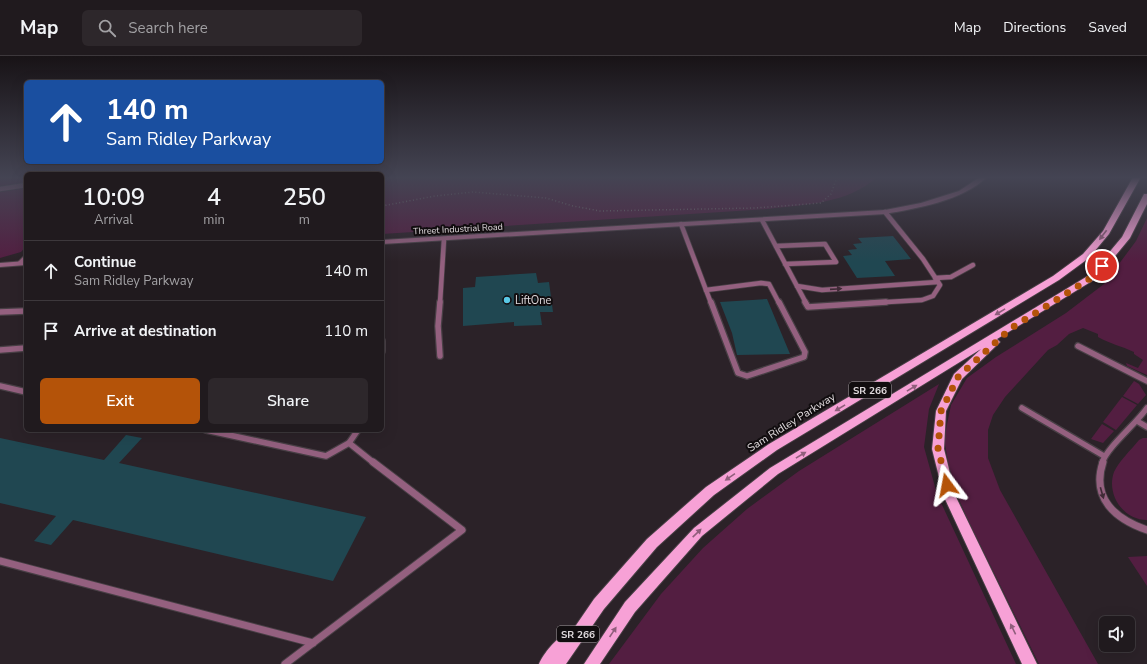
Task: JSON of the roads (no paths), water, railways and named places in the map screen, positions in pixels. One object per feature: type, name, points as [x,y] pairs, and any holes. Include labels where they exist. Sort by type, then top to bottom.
[{"type":"main road","name":"Sam Ridley Parkway","points":[[558,664],[599,604],[652,544],[710,491],[773,447],[1056,278],[1086,256],[1106,232],[1121,205]]},
{"type":"main road","name":"SR 266","points":[[591,664],[630,607],[698,532],[774,471],[1010,329],[1094,276],[1126,238],[1142,205]]},
{"type":"main road","points":[[1010,329],[958,377],[941,411],[938,449],[950,497],[1030,664]]},
{"type":"main road","points":[[546,664],[599,604]]},
{"type":"street","name":"Threet Industrial Road","points":[[384,242],[884,212],[915,205]]},
{"type":"street","points":[[0,265],[23,264]]},
{"type":"lane","points":[[762,220],[808,307],[922,300],[933,296],[940,285],[923,259],[884,212]]},
{"type":"lane","points":[[682,224],[706,290],[738,373],[747,376],[804,357],[805,352],[769,284],[761,283],[706,290]]},
{"type":"lane","points":[[440,356],[438,326],[444,238]]},
{"type":"lane","points":[[776,246],[825,244],[836,262],[785,264]]},
{"type":"lane","points":[[797,286],[822,290],[936,280],[951,277],[972,265]]},
{"type":"lane","points":[[0,312],[24,311]]},
{"type":"lane","points":[[1078,346],[1147,381]]},
{"type":"lane","points":[[0,350],[24,348]]},
{"type":"lane","points":[[0,386],[24,392]]},
{"type":"lane","points":[[1022,408],[1104,456]]},
{"type":"lane","points":[[1147,408],[1137,421],[1104,456],[1098,480],[1102,498],[1109,509],[1124,520],[1147,530]]},
{"type":"lane","points":[[1137,421],[1147,427]]},
{"type":"lane","points":[[215,432],[326,456],[349,443],[357,432]]},
{"type":"lane","points":[[284,664],[462,530],[349,443]]},
{"type":"lane","points":[[0,561],[313,643]]},
{"type":"place","name":"LiftOne","points":[[507,300]]}]
